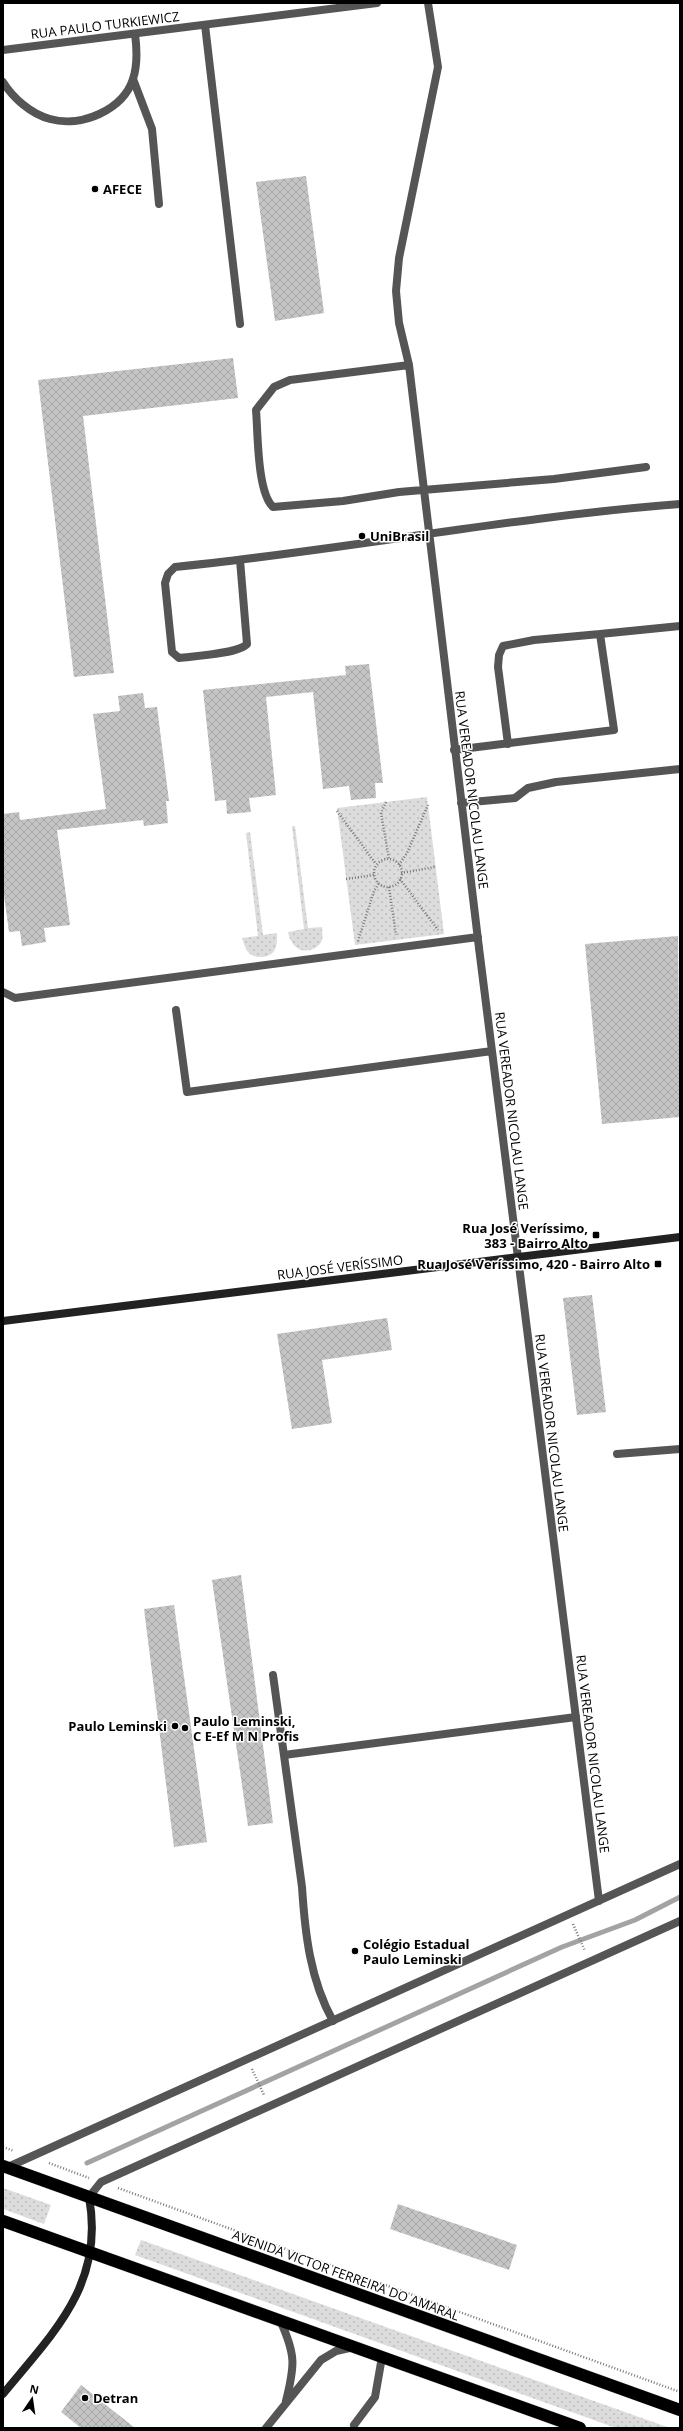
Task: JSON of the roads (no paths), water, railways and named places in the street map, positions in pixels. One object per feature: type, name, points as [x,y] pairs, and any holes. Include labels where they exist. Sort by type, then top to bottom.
[{"type":"highway","name":"AVENIDA VICTOR FERREIRA DO AMARAL","points":[[6,2167],[680,2410]]},
{"type":"highway","points":[[3,2221],[580,2428]]},
{"type":"street","name":"RUA PAULO TURKIEWICZ","points":[[3,50],[377,3]]},
{"type":"street","name":"RUA VEREADOR NICOLAU LANGE","points":[[428,3],[438,67],[399,258],[396,291],[399,323],[409,365],[454,750],[599,1901]]},
{"type":"street","points":[[205,25],[240,324]]},
{"type":"street","points":[[3,82],[23,105],[50,119],[78,120],[106,112],[126,91],[133,79],[137,54],[135,34]]},
{"type":"street","points":[[133,79],[152,129],[159,204]]},
{"type":"street","points":[[409,365],[290,380],[274,387],[256,410],[264,488],[267,502],[273,507],[343,501],[399,492],[424,491],[646,467]]},
{"type":"street","points":[[240,560],[247,644],[244,648],[215,653],[179,658],[175,656],[172,652],[165,583],[168,574],[175,567],[240,560],[428,533],[680,504]]},
{"type":"street","points":[[508,744],[498,667],[499,655],[504,646],[541,639],[680,626]]},
{"type":"street","points":[[454,750],[614,730],[600,634]]},
{"type":"street","points":[[461,803],[515,798],[528,788],[556,782],[680,769]]},
{"type":"street","points":[[3,992],[15,998],[478,937]]},
{"type":"street","points":[[176,1010],[187,1092],[492,1052]]},
{"type":"street","name":"RUA JOSÉ VERÍSSIMO","points":[[3,1322],[680,1237]]},
{"type":"street","points":[[617,1454],[680,1449]]},
{"type":"street","points":[[273,1675],[302,1887],[304,1918],[314,1975],[323,2004],[333,2021]]},
{"type":"street","points":[[284,1755],[576,1717]]},
{"type":"street","points":[[6,2167],[32,2157],[680,1864]]},
{"type":"street","points":[[3,2394],[70,2310],[81,2285],[90,2252],[92,2216],[89,2196],[101,2182],[680,1921]]},
{"type":"street","points":[[280,2320],[293,2354],[292,2380],[286,2404]]},
{"type":"street","points":[[266,2428],[320,2360],[336,2351],[354,2347]]},
{"type":"street","points":[[354,2425],[375,2397],[382,2357]]},
{"type":"waterway","points":[[87,2163],[562,1947],[635,1920],[680,1897]]},
{"type":"place","name":"AFECE","points":[[95,189]]},
{"type":"place","name":"UniBrasil","points":[[362,536]]},
{"type":"place","name":"Rua José Veríssimo, 383 - Bairro Alto","points":[[596,1235]]},
{"type":"place","name":"Rua José Veríssimo, 420 - Bairro Alto","points":[[658,1264]]},
{"type":"place","name":"Paulo Leminski","points":[[175,1726]]},
{"type":"place","name":"Paulo Leminski, C E-Ef M N Profis","points":[[185,1728]]},
{"type":"place","name":"Colégio Estadual Paulo Leminski","points":[[355,1951]]},
{"type":"place","name":"Detran","points":[[85,2398]]}]
